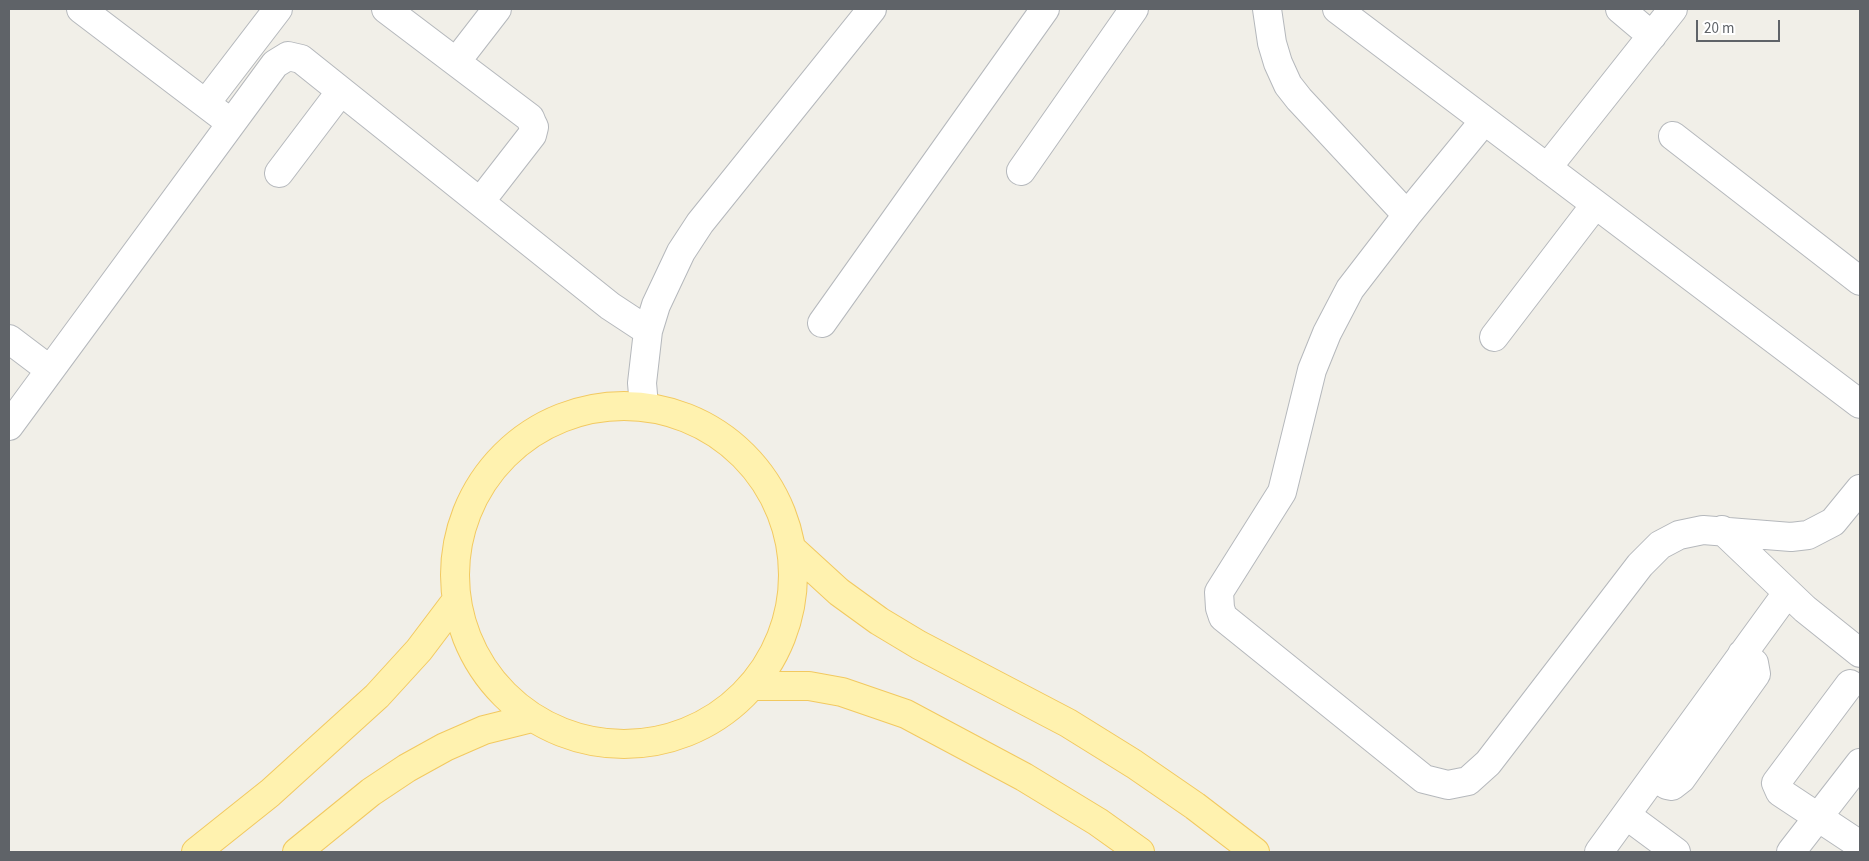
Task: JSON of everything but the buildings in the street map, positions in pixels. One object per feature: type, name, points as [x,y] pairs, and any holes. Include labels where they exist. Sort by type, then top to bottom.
[{"type":"main road","points":[[616,406],[644,406],[671,412],[697,421],[721,435],[761,473],[775,497],[786,522],[792,549],[794,582],[787,622],[779,645],[752,686],[733,705],[711,721],[687,732],[661,740],[634,744],[599,742],[556,731],[532,718],[513,704],[482,668],[461,624],[456,601],[454,573],[457,545],[464,518],[476,492],[493,468],[512,448],[535,431],[561,418],[587,410],[616,406]]},
{"type":"main road","points":[[792,549],[839,592],[879,621],[918,645],[1068,723],[1134,764],[1195,806],[1255,852]]},
{"type":"main road","points":[[196,852],[270,793],[377,696],[419,650],[456,601]]},
{"type":"main road","points":[[752,686],[809,686],[875,701],[906,714],[1024,776],[1098,822],[1140,852]]},
{"type":"main road","points":[[296,852],[371,792],[407,768],[445,747],[484,730],[532,718]]},
{"type":"lane","points":[[81,9],[231,123]]},
{"type":"lane","points":[[206,103],[278,9]]},
{"type":"lane","points":[[386,9],[530,118],[534,127],[532,135],[480,202]]},
{"type":"lane","points":[[456,62],[496,9]]},
{"type":"lane","points":[[644,406],[642,383],[648,331],[668,278],[700,223],[872,9]]},
{"type":"lane","points":[[822,323],[1045,9]]},
{"type":"lane","points":[[1021,171],[1134,9]]},
{"type":"lane","points":[[1267,9],[1272,43],[1278,63],[1288,85],[1407,215]]},
{"type":"lane","points":[[1337,9],[1860,404]]},
{"type":"lane","points":[[1620,9],[1652,36]]},
{"type":"lane","points":[[1547,168],[1673,9]]},
{"type":"lane","points":[[9,426],[274,64],[288,56],[301,59],[610,306],[648,331]]},
{"type":"lane","points":[[279,173],[341,91]]},
{"type":"lane","points":[[1484,121],[1407,215],[1350,289],[1327,333],[1312,370],[1282,492],[1219,592],[1220,608],[1223,617],[1424,779],[1448,785],[1468,781],[1488,763],[1640,565],[1660,545],[1679,535],[1703,530],[1722,530],[1791,537],[1808,535],[1833,522],[1860,489]]},
{"type":"lane","points":[[1673,136],[1860,281]]},
{"type":"lane","points":[[1494,337],[1595,205]]},
{"type":"lane","points":[[9,339],[50,370]]},
{"type":"lane","points":[[1722,530],[1823,625],[1860,653]]},
{"type":"lane","points":[[1599,852],[1654,776],[1667,785],[1672,786],[1686,772],[1756,674],[1754,663],[1742,654],[1787,592]]},
{"type":"lane","points":[[1850,684],[1776,783],[1780,792],[1860,844]]},
{"type":"lane","points":[[1791,852],[1860,763]]},
{"type":"lane","points":[[1626,815],[1676,852]]}]
